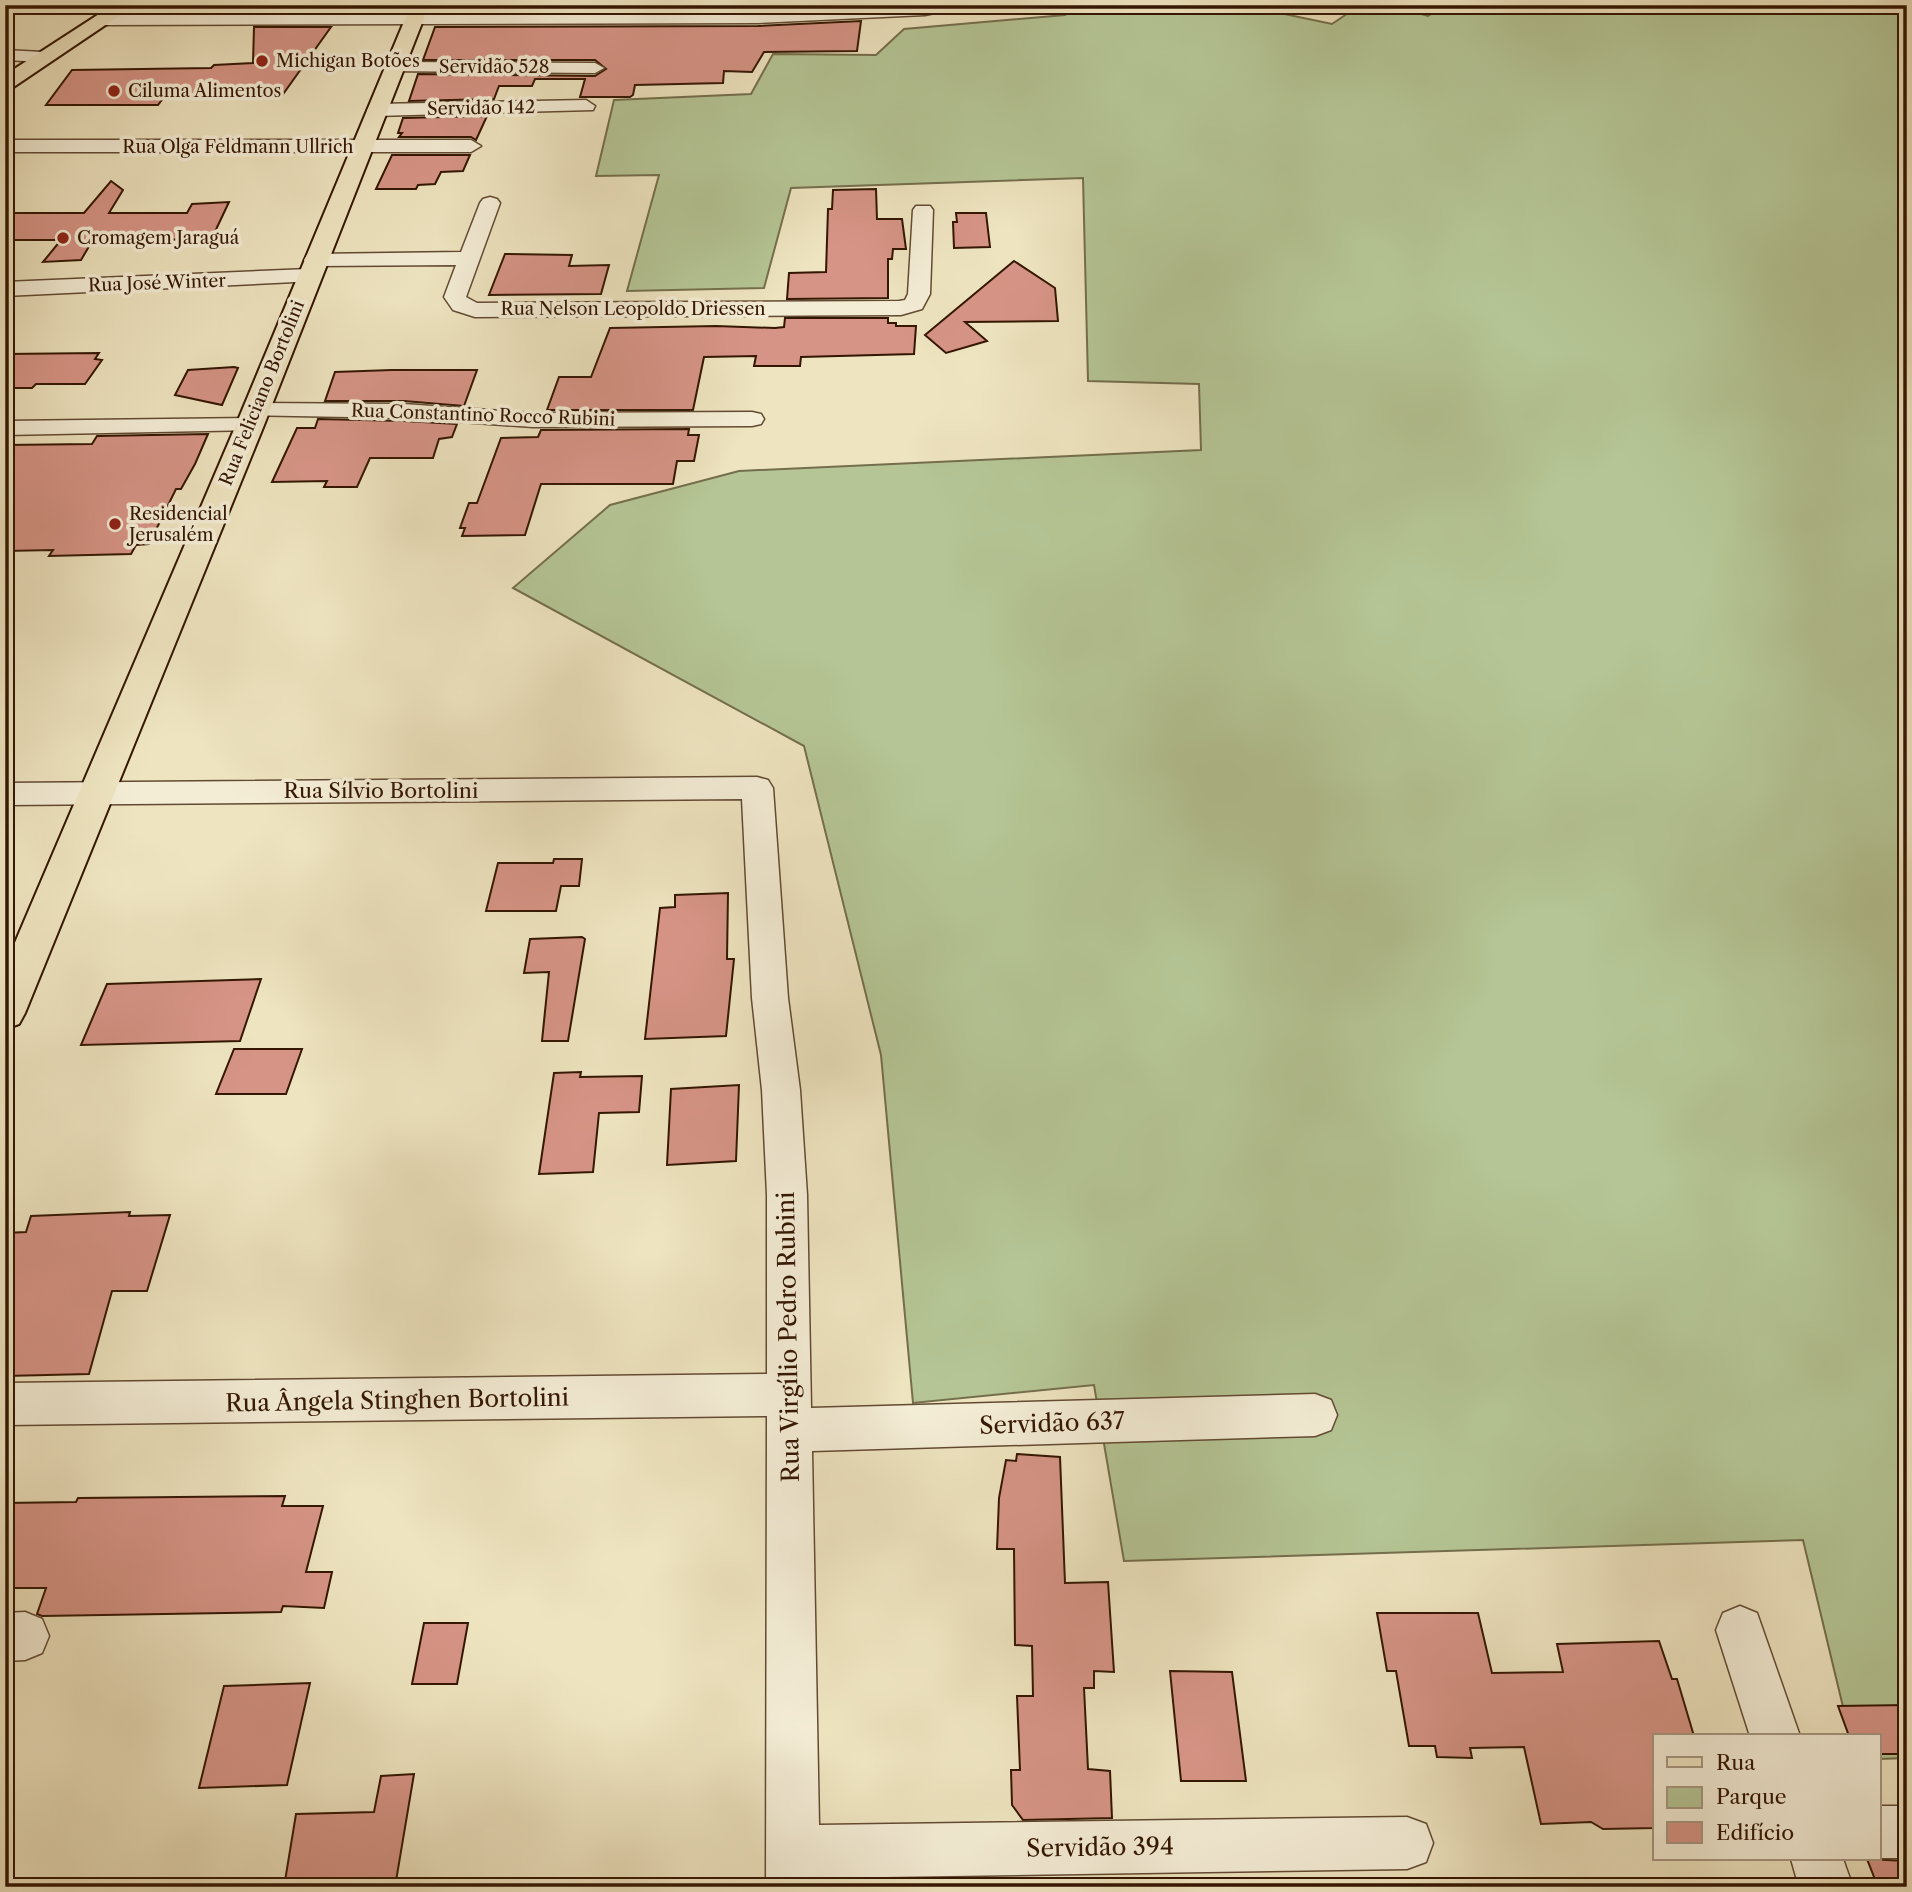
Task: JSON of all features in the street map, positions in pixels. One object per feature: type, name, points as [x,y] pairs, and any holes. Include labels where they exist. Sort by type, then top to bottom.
[{"type":"main road","points":[[5,84],[126,5]]},
{"type":"main road","name":"Rua Feliciano Bortolini","points":[[5,1013],[253,418],[360,147],[417,12]]},
{"type":"street","points":[[104,20],[417,12],[758,18],[925,9],[953,5]]},
{"type":"street","points":[[5,55],[43,57]]},
{"type":"street","name":"Servidão 528","points":[[394,67],[595,68]]},
{"type":"street","name":"Servidão 142","points":[[376,110],[586,106]]},
{"type":"street","name":"Rua Olga Feldmann Ullrich","points":[[5,146],[471,146]]},
{"type":"street","points":[[312,268],[469,258],[490,203]]},
{"type":"street","name":"Rua Nelson Leopoldo Driessen","points":[[469,258],[456,297],[461,305],[475,310],[901,308],[914,304],[919,294],[923,211]]},
{"type":"street","name":"Rua José Winter","points":[[5,289],[312,268]]},
{"type":"street","name":"Rua Constantino Rocco Rubini","points":[[5,428],[404,411],[533,420],[752,419]]},
{"type":"street","name":"Rua Sílvio Bortolini","points":[[5,794],[757,788]]},
{"type":"street","name":"Rua Virgílio Pedro Rubini","points":[[757,788],[770,998],[781,1090],[785,1156],[790,1413],[793,1869]]},
{"type":"street","name":"Rua Ângela Stinghen Bortolini","points":[[5,1404],[790,1413]]},
{"type":"street","name":"Servidão 637","points":[[790,1413],[1315,1415]]},
{"type":"street","points":[[1740,1630],[1774,1734]]},
{"type":"street","points":[[1881,1832],[1907,1832]]},
{"type":"street","name":"Servidão 394","points":[[793,1869],[1406,1843]]},
{"type":"street","points":[[1817,1860],[1826,1887]]},
{"type":"green space","points":[[1077,5],[1270,5],[1265,10],[1332,24],[1360,5],[1388,5],[1428,16],[1446,5],[1907,5],[1907,1758],[1881,1759],[1881,1734],[1850,1734],[1803,1540],[1124,1561],[1094,1385],[913,1403],[881,1055],[804,746],[513,588],[610,505],[739,471],[1201,450],[1199,384],[1088,381],[1083,178],[791,188],[764,288],[627,291],[659,175],[596,176],[614,100],[751,94],[773,54],[876,55],[904,29],[1065,15]]},
{"type":"building","points":[[263,5],[347,5],[342,12],[257,12]]},
{"type":"building","points":[[442,5],[511,5],[509,11],[440,11]]},
{"type":"building","points":[[619,5],[856,5],[856,6],[617,11]]},
{"type":"building","points":[[861,21],[857,51],[764,52],[752,72],[724,71],[723,83],[635,85],[630,97],[580,97],[585,79],[535,79],[532,86],[499,86],[494,99],[409,101],[418,74],[595,76],[606,69],[595,60],[423,60],[435,27],[758,26]]},
{"type":"building","points":[[254,27],[331,27],[281,97],[164,97],[158,105],[46,105],[72,70],[211,68],[214,65],[253,63]]},
{"type":"building","points":[[487,116],[476,140],[471,137],[399,137],[402,133],[398,133],[403,118]]},
{"type":"building","points":[[392,155],[470,155],[463,171],[441,172],[435,184],[418,185],[416,189],[376,189]]},
{"type":"building","points":[[111,181],[123,190],[109,213],[187,213],[192,204],[229,202],[212,238],[91,243],[81,260],[43,262],[61,240],[5,240],[5,213],[84,213]]},
{"type":"building","points":[[876,189],[877,219],[902,219],[906,249],[893,249],[892,259],[888,259],[888,298],[787,299],[789,273],[826,272],[828,209],[832,209],[833,190]]},
{"type":"building","points":[[956,213],[986,213],[990,247],[954,248],[953,222],[957,222]]},
{"type":"building","points":[[505,254],[572,255],[569,266],[609,265],[601,294],[489,295]]},
{"type":"building","points":[[1014,261],[1055,288],[1058,321],[965,322],[987,341],[946,353],[925,335]]},
{"type":"building","points":[[785,318],[888,318],[888,323],[896,323],[896,326],[916,326],[914,354],[801,357],[800,366],[754,366],[756,356],[704,357],[693,410],[547,410],[559,377],[591,377],[610,328],[775,328],[784,327]]},
{"type":"building","points":[[99,353],[95,359],[102,360],[85,384],[36,384],[32,388],[5,388],[5,354]]},
{"type":"building","points":[[238,368],[222,405],[175,395],[188,370]]},
{"type":"building","points":[[477,370],[464,406],[404,401],[325,401],[335,372]]},
{"type":"building","points":[[318,419],[457,424],[452,437],[439,439],[433,458],[370,458],[357,487],[324,487],[327,481],[272,482],[297,428],[315,428]]},
{"type":"building","points":[[689,429],[688,435],[699,435],[694,461],[677,461],[673,484],[541,484],[525,535],[462,536],[465,528],[460,528],[469,503],[477,503],[501,438],[538,437],[541,430]]},
{"type":"building","points":[[208,434],[195,464],[181,489],[176,489],[149,544],[136,545],[131,554],[49,556],[53,550],[5,551],[5,445],[92,444],[97,436]]},
{"type":"building","points":[[554,859],[582,859],[579,886],[561,886],[556,911],[486,911],[498,863],[553,863]]},
{"type":"building","points":[[728,893],[727,959],[734,959],[726,1036],[645,1039],[660,908],[675,907],[675,895]]},
{"type":"building","points":[[530,939],[585,939],[568,1041],[542,1041],[549,972],[524,973]]},
{"type":"building","points":[[261,979],[240,1041],[81,1045],[107,984]]},
{"type":"building","points":[[234,1049],[302,1049],[286,1094],[216,1094]]},
{"type":"building","points":[[581,1072],[580,1077],[642,1076],[639,1112],[599,1113],[593,1172],[539,1174],[554,1073]]},
{"type":"building","points":[[739,1085],[736,1161],[667,1165],[671,1089]]},
{"type":"building","points":[[130,1212],[129,1216],[170,1215],[147,1291],[112,1291],[89,1374],[5,1376],[5,1233],[26,1232],[31,1216]]},
{"type":"building","points":[[1017,1454],[1060,1457],[1065,1583],[1108,1582],[1114,1672],[1094,1671],[1094,1688],[1084,1688],[1088,1769],[1110,1771],[1112,1818],[1023,1820],[1012,1805],[1011,1770],[1020,1770],[1017,1696],[1033,1696],[1032,1646],[1015,1645],[1014,1549],[997,1549],[999,1498],[1006,1460],[1016,1461]]},
{"type":"building","points":[[285,1496],[282,1506],[323,1506],[306,1572],[332,1572],[324,1608],[283,1606],[281,1612],[42,1616],[37,1614],[46,1588],[5,1588],[5,1503],[76,1502],[78,1498]]},
{"type":"building","points":[[1377,1613],[1478,1613],[1492,1673],[1563,1672],[1557,1644],[1659,1641],[1672,1679],[1677,1679],[1693,1734],[1653,1734],[1653,1828],[1603,1829],[1591,1822],[1541,1824],[1524,1747],[1470,1748],[1472,1758],[1437,1757],[1435,1746],[1409,1746],[1396,1671],[1387,1671]]},
{"type":"building","points":[[424,1623],[468,1623],[457,1684],[412,1684]]},
{"type":"building","points":[[1170,1671],[1232,1672],[1246,1781],[1181,1781]]},
{"type":"building","points":[[310,1683],[287,1785],[199,1788],[224,1686]]},
{"type":"building","points":[[1907,1705],[1907,1754],[1881,1754],[1881,1734],[1848,1734],[1838,1706]]},
{"type":"building","points":[[414,1774],[395,1887],[284,1887],[296,1814],[374,1812],[381,1776]]},
{"type":"building","points":[[1867,1860],[1907,1861],[1907,1887],[1878,1887]]},
{"type":"place","name":"Michigan Botões","points":[[262,61]]},
{"type":"place","name":"Ciluma Alimentos","points":[[114,91]]},
{"type":"place","name":"Cromagem Jaraguá","points":[[63,238]]},
{"type":"place","name":"Residencial Jerusalém","points":[[115,524]]}]
